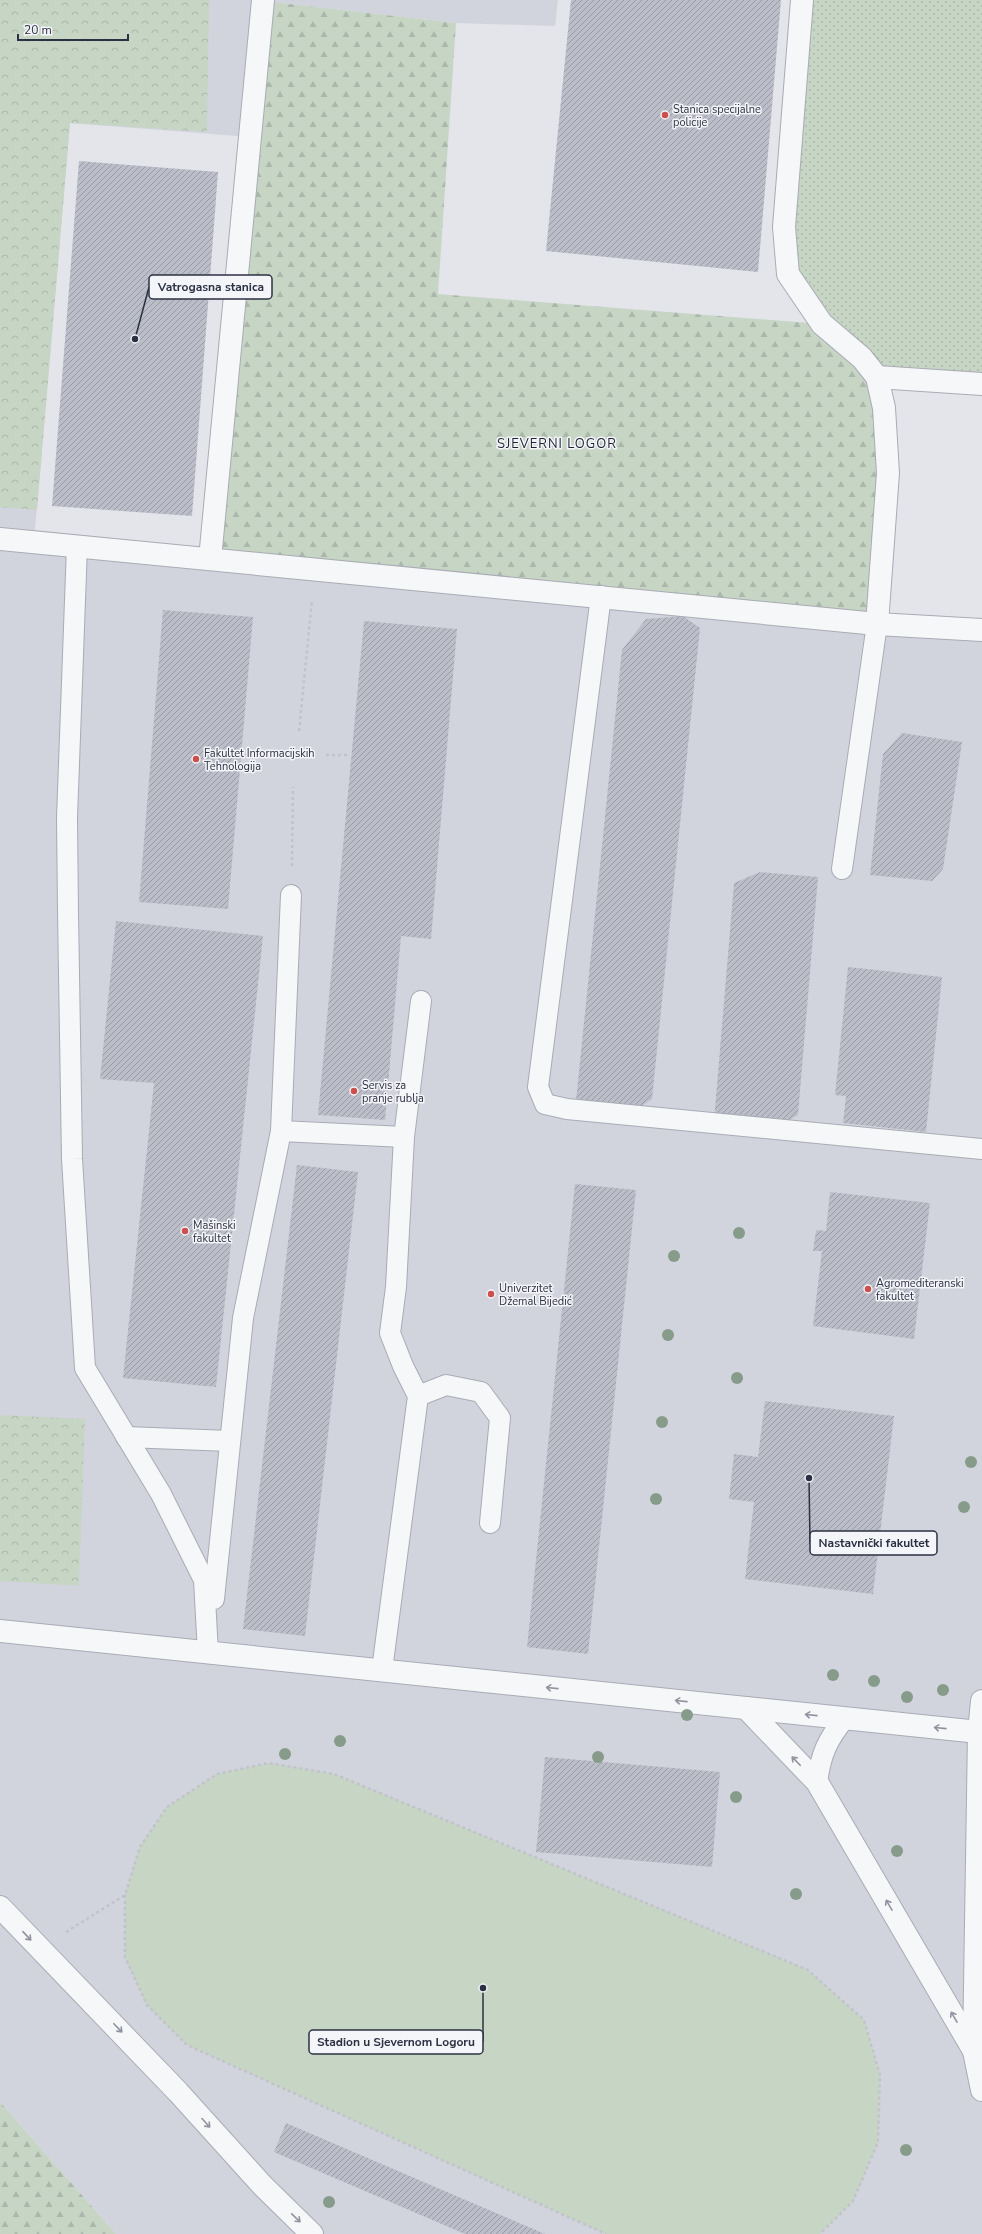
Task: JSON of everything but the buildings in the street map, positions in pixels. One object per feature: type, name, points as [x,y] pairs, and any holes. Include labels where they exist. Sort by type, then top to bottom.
[{"type":"street","points":[[210,558],[263,0]]},
{"type":"street","points":[[802,0],[784,227],[788,274],[822,324],[862,358],[878,377],[884,408],[888,473],[877,624]]},
{"type":"street","points":[[878,377],[982,384]]},
{"type":"street","points":[[0,539],[315,568],[877,624],[982,630]]},
{"type":"street","points":[[0,1631],[980,1733]]},
{"type":"street","points":[[982,1701],[980,1733],[974,2051],[982,2090]]},
{"type":"street","points":[[746,1708],[817,1782],[974,2051]]},
{"type":"street","points":[[0,1907],[178,2092],[262,2185],[312,2234]]},
{"type":"lane","points":[[77,546],[67,818],[72,1159],[85,1368],[161,1494],[204,1580],[208,1653]]},
{"type":"lane","points":[[601,596],[538,1086],[545,1104],[567,1108],[982,1148]]},
{"type":"lane","points":[[842,869],[877,624]]},
{"type":"lane","points":[[208,1653],[243,1318],[281,1131],[291,895]]},
{"type":"lane","points":[[382,1670],[418,1396],[403,1366],[390,1333],[396,1287],[404,1137],[421,1001]]},
{"type":"lane","points":[[281,1131],[404,1137]]},
{"type":"lane","points":[[418,1396],[446,1385],[481,1392],[500,1418],[490,1523]]},
{"type":"lane","points":[[126,1437],[230,1441]]},
{"type":"lane","points":[[817,1782],[820,1758],[831,1735],[845,1718]]},
{"type":"path","points":[[299,731],[315,568]]},
{"type":"path","points":[[245,755],[270,754]]},
{"type":"path","points":[[326,755],[349,755]]},
{"type":"path","points":[[291,895],[293,787]]},
{"type":"path","points":[[606,2234],[187,2045],[147,2005],[125,1957],[125,1895],[140,1847],[168,1807],[217,1774],[269,1764],[334,1774],[808,1970],[864,2020],[880,2075],[878,2142],[852,2201],[820,2234]]},
{"type":"path","points":[[39,1949],[125,1895]]},
{"type":"shaded area","name":"Univerzitet Džemal Bijedić","points":[[0,0],[558,0],[555,26],[456,23],[263,1],[250,137],[70,123],[35,530],[982,628],[982,2234],[116,2234],[0,2102]]},
{"type":"green space","points":[[0,0],[209,0],[207,132],[70,123],[37,510],[0,507]]},
{"type":"green space","points":[[802,0],[982,0],[982,384],[877,377],[788,274]]},
{"type":"green space","points":[[263,1],[456,23],[438,294],[822,324],[877,377],[878,618],[210,550]]},
{"type":"green space","points":[[0,1415],[85,1419],[79,1586],[0,1581]]},
{"type":"green space","points":[[269,1763],[334,1774],[808,1970],[864,2020],[880,2075],[878,2142],[853,2201],[820,2234],[606,2234],[187,2045],[147,2005],[125,1957],[125,1895],[140,1847],[167,1807],[217,1774]]},
{"type":"green space","points":[[0,2102],[116,2234],[0,2234]]},
{"type":"place","name":"Stanica specijalne policije","points":[[665,115]]},
{"type":"place","name":"Vatrogasna stanica","points":[[135,339]]},
{"type":"place","name":"Fakultet Informacijskih Tehnologija","points":[[196,759]]},
{"type":"place","name":"Servis za pranje rublja","points":[[354,1091]]},
{"type":"place","name":"Mašinski fakultet","points":[[185,1231]]},
{"type":"place","name":"Agromediteranski fakultet","points":[[868,1289]]},
{"type":"place","name":"Univerzitet Džemal Bijedić","points":[[491,1294]]},
{"type":"place","name":"Nastavnički fakultet","points":[[809,1478]]},
{"type":"place","name":"Stadion u Sjevernom Logoru","points":[[483,1988]]},
{"type":"district","name":"SJEVERNI LOGOR","points":[[557,444]]}]
